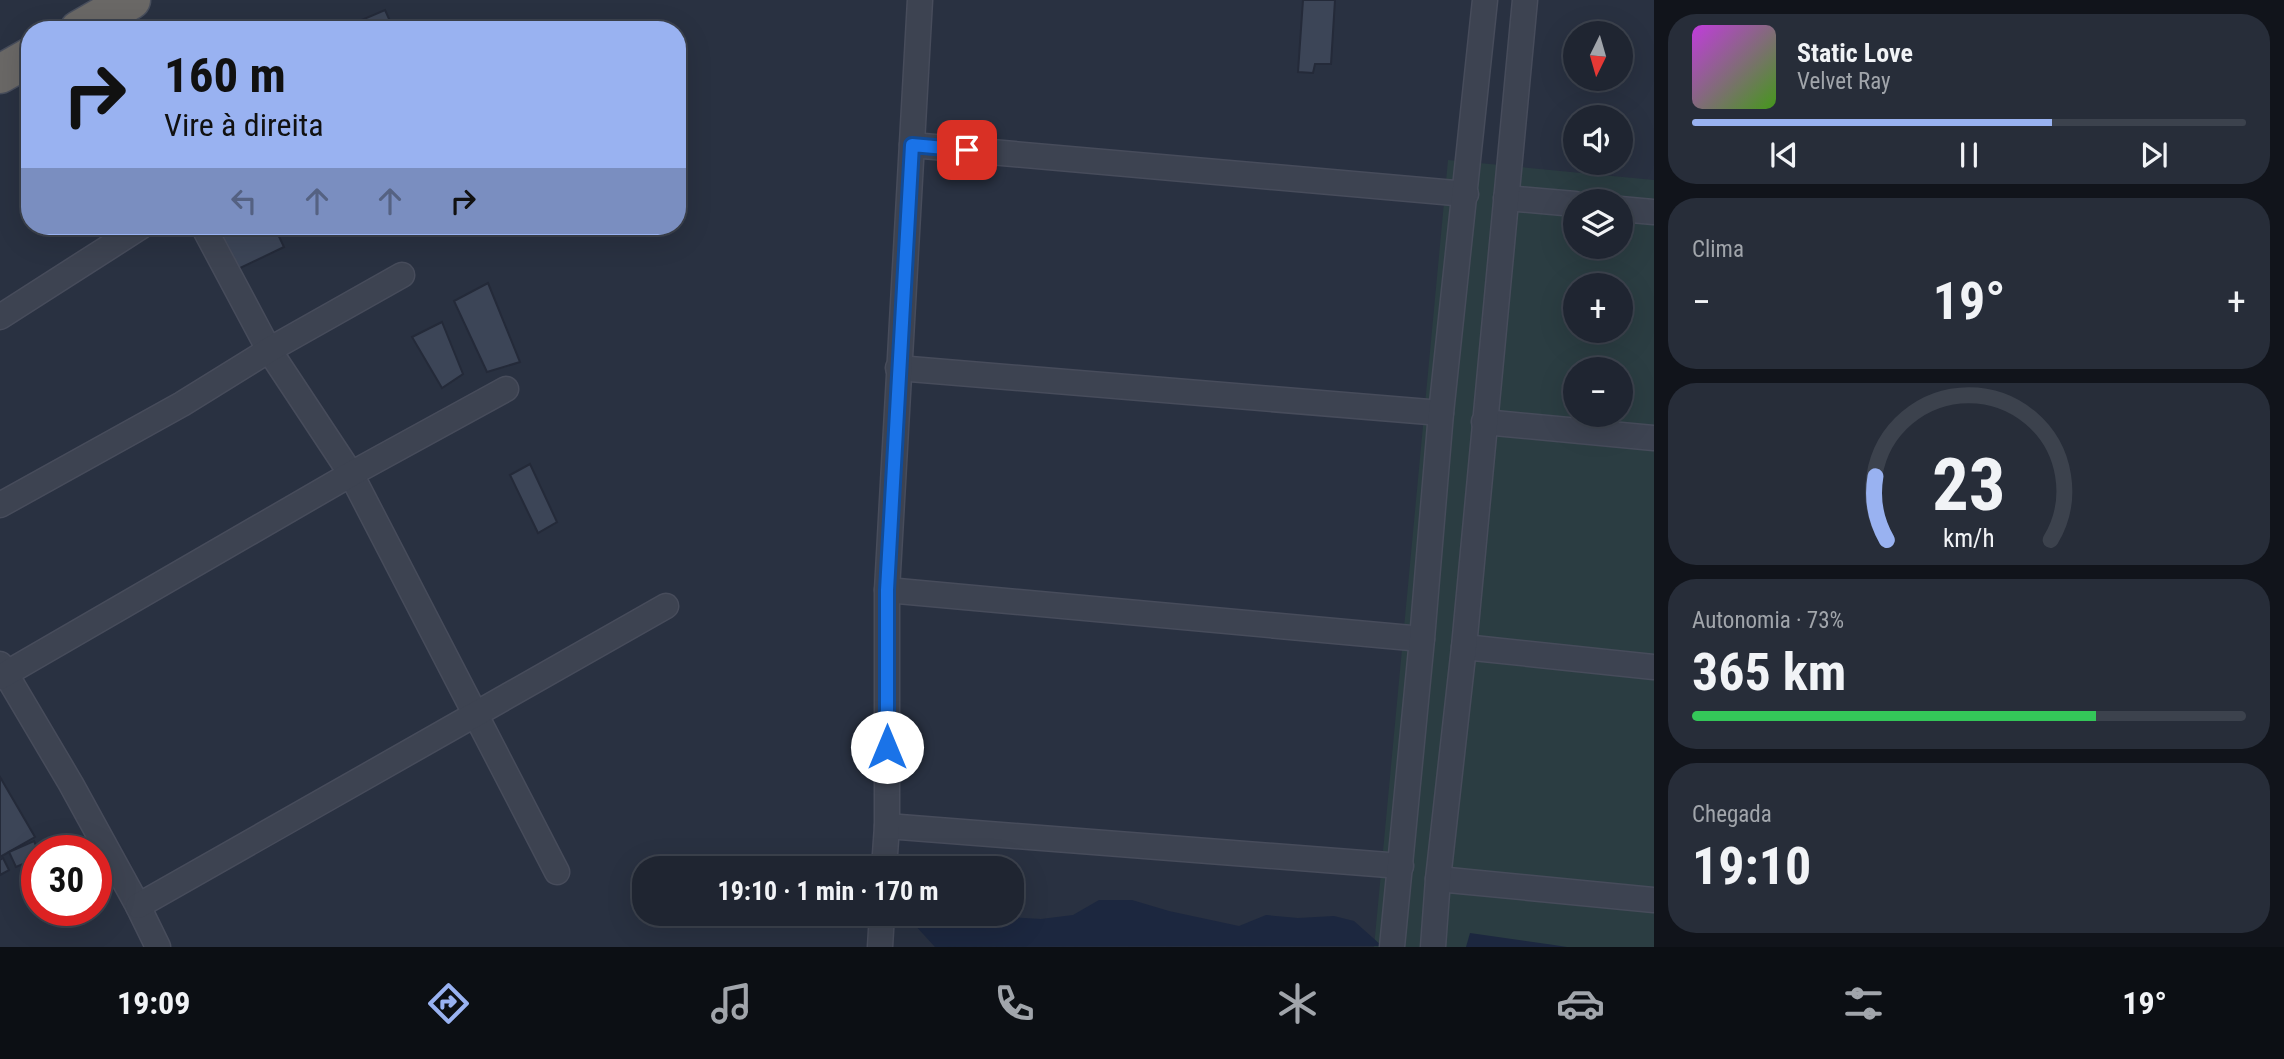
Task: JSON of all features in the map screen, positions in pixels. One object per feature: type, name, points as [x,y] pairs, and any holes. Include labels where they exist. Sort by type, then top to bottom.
[{"type":"highway","points":[[98,21],[131,0]]},
{"type":"highway","points":[[0,74],[21,62]]},
{"type":"street","points":[[1392,947],[1441,413],[1485,0]]},
{"type":"street","points":[[1433,947],[1525,0]]},
{"type":"street","points":[[885,856],[887,590],[898,368],[923,2]]},
{"type":"street","points":[[912,145],[1466,194]]},
{"type":"street","points":[[1506,198],[1563,203]]},
{"type":"street","points":[[1633,210],[1654,212]]},
{"type":"street","points":[[0,317],[128,235]]},
{"type":"street","points":[[208,235],[269,350],[351,474],[557,872]]},
{"type":"street","points":[[0,505],[182,404],[269,350],[402,275]]},
{"type":"street","points":[[898,368],[1441,413]]},
{"type":"street","points":[[158,947],[71,785],[2,672],[506,389]]},
{"type":"street","points":[[1484,422],[1654,438]]},
{"type":"street","points":[[887,590],[1422,639]]},
{"type":"street","points":[[138,906],[475,712],[666,606]]},
{"type":"street","points":[[1464,647],[1654,667]]},
{"type":"street","points":[[887,826],[1401,866]]},
{"type":"street","points":[[1438,880],[1654,900]]},
{"type":"street","points":[[880,947],[881,926]]},
{"type":"shaded area","points":[[1448,160],[1563,171],[1563,175],[1602,175],[1654,180],[1654,947],[1374,947]]},
{"type":"water","points":[[1099,900],[1132,900],[1239,926],[1266,915],[1298,918],[1334,916],[1354,921],[1382,946],[935,947],[916,926],[1024,926],[1024,918],[1073,915]]},
{"type":"water","points":[[1470,933],[1554,945],[1567,947],[1466,947]]},
{"type":"building","points":[[1303,0],[1335,0],[1331,64],[1315,64],[1313,73],[1298,72]]},
{"type":"building","points":[[385,10],[390,21],[359,21]]},
{"type":"building","points":[[217,235],[278,235],[284,247],[236,270]]},
{"type":"building","points":[[488,283],[520,362],[487,372],[454,301]]},
{"type":"building","points":[[442,322],[463,374],[442,388],[412,337]]},
{"type":"building","points":[[530,464],[557,522],[538,533],[510,475]]},
{"type":"building","points":[[0,777],[34,835],[21,835],[21,845],[0,857]]},
{"type":"building","points":[[21,847],[21,865],[16,867],[9,852]]},
{"type":"building","points":[[3,858],[9,870],[0,875],[0,860]]},
{"type":"route","points":[[887,747],[887,590],[912,145],[967,150]]}]
